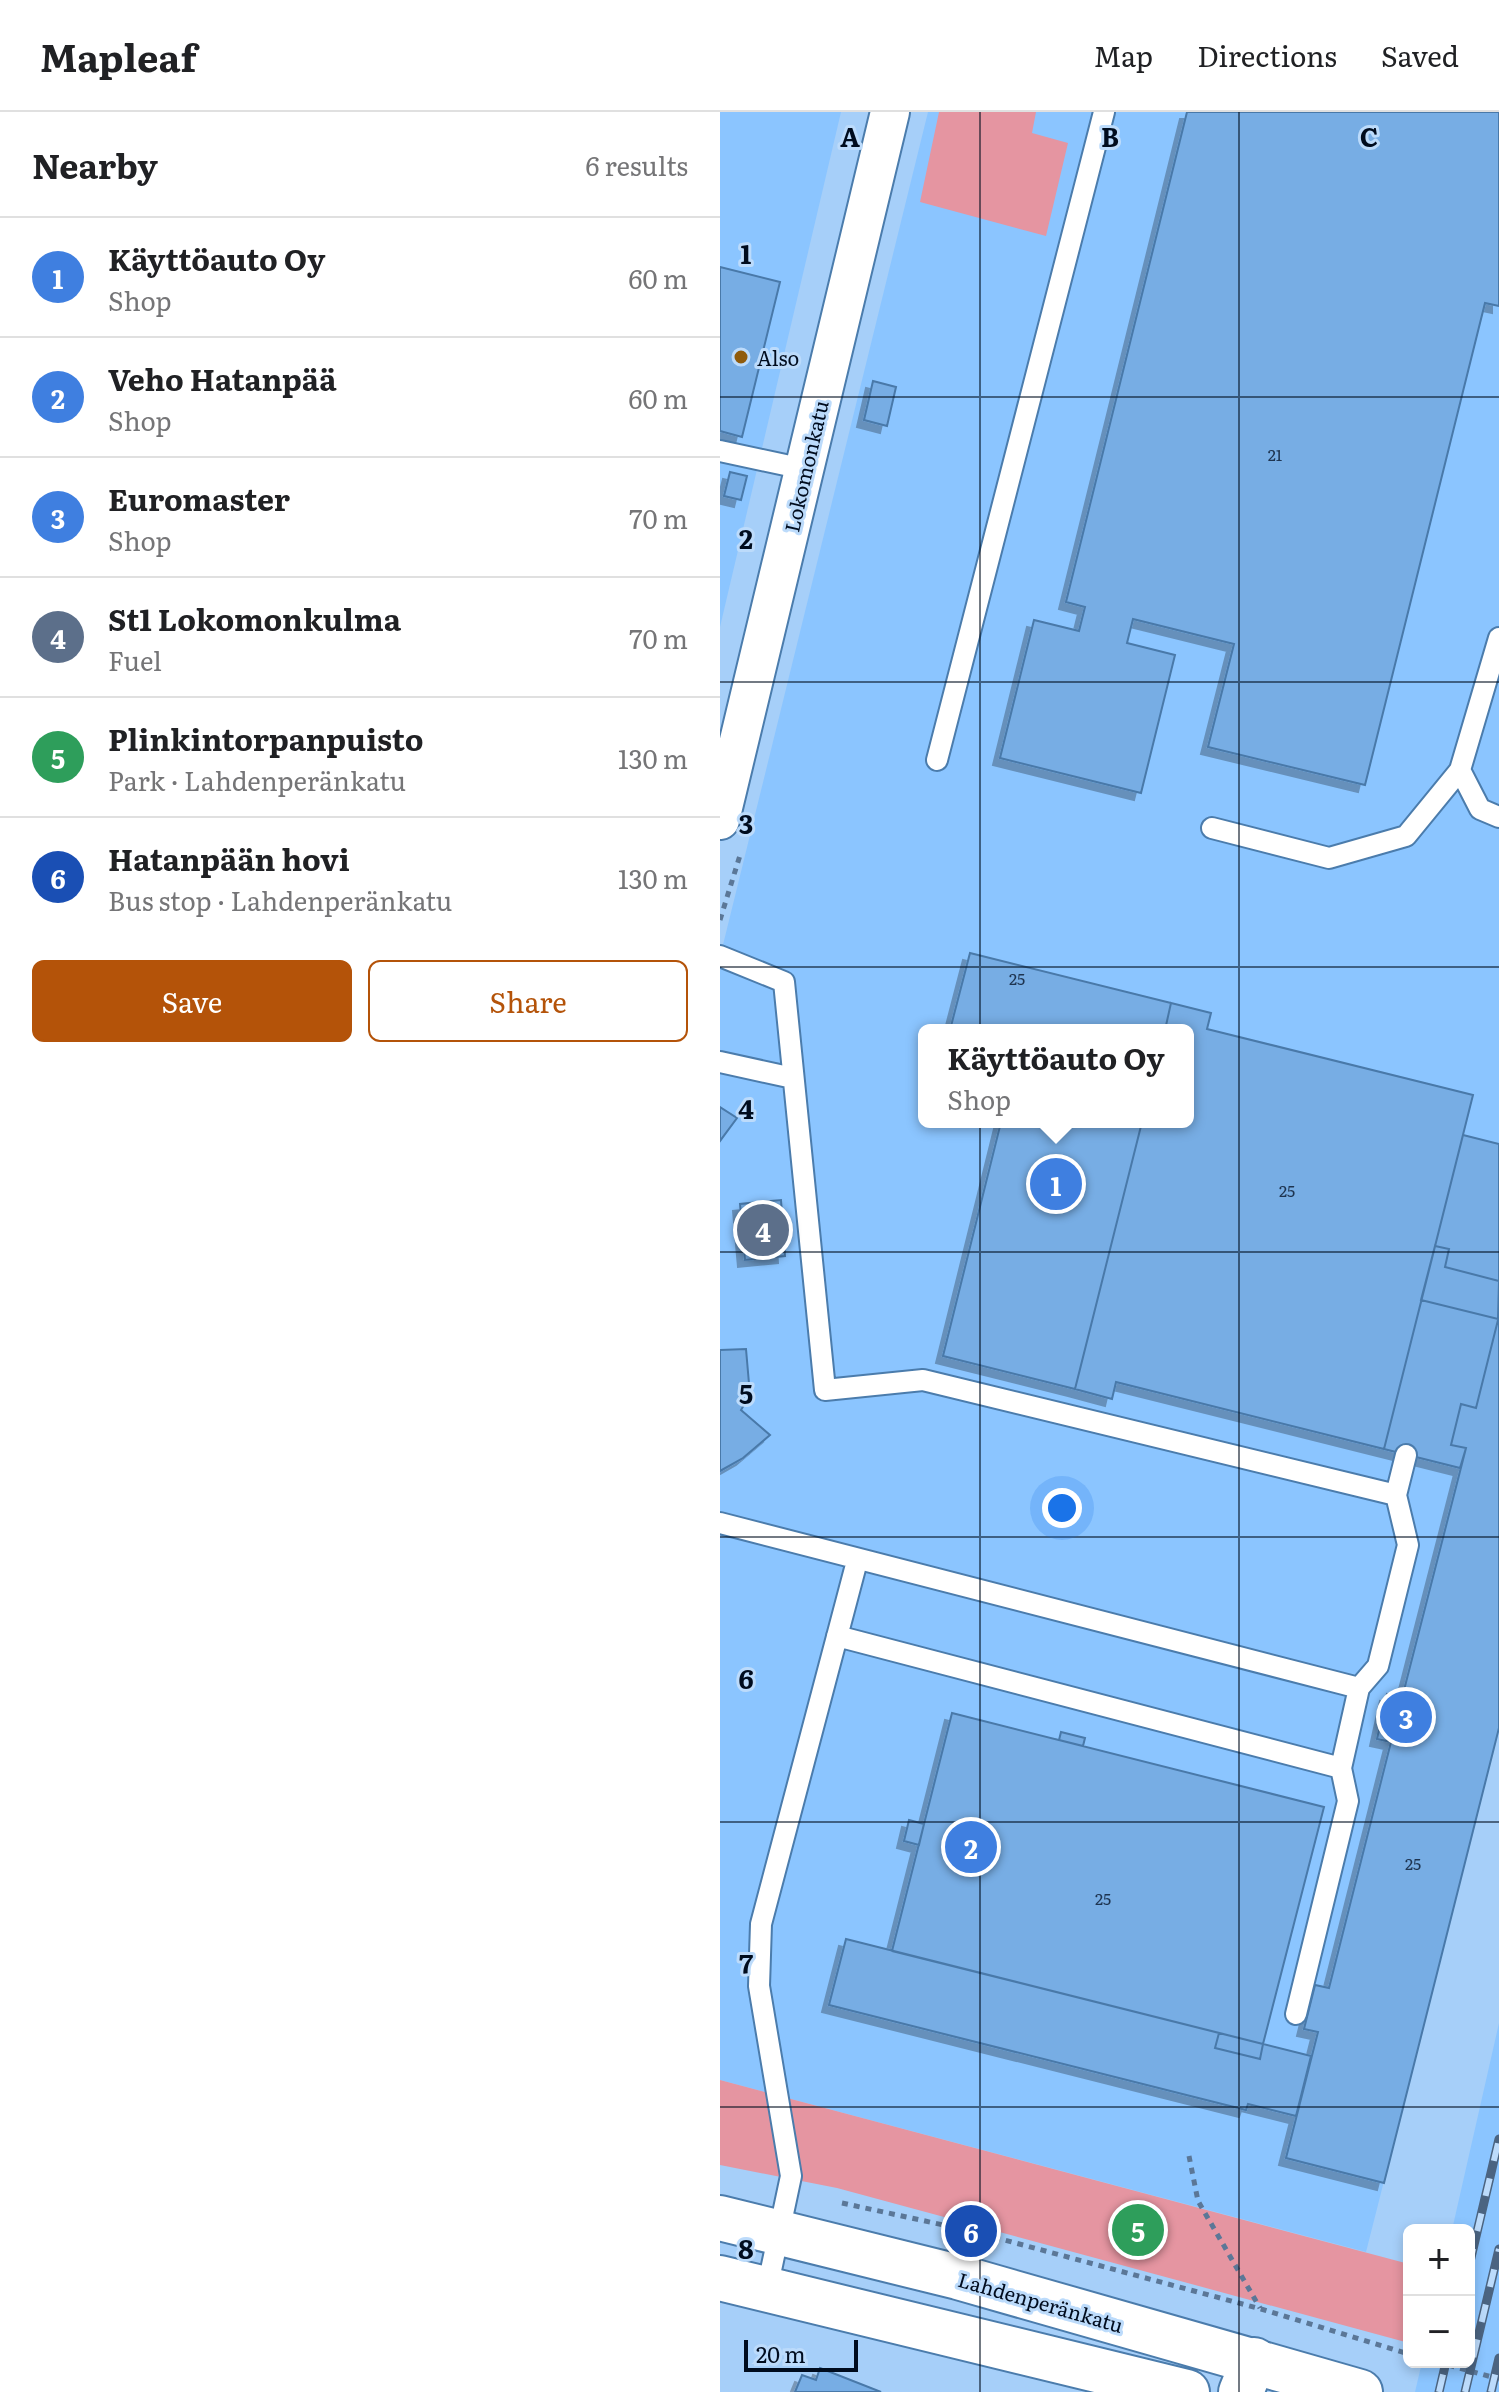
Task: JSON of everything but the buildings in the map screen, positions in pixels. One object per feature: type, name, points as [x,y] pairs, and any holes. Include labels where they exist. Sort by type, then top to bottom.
[{"type":"main road","name":"Lahdenperänkatu","points":[[720,2218],[780,2232],[1248,2376],[1360,2392]]},
{"type":"main road","points":[[720,2278],[1187,2392]]},
{"type":"street","name":"Lokomonkatu","points":[[720,820],[890,112]]},
{"type":"lane","points":[[937,760],[1104,112]]},
{"type":"lane","points":[[720,451],[804,469]]},
{"type":"lane","points":[[1212,828],[1329,858],[1406,836],[1460,770],[1499,638]]},
{"type":"lane","points":[[1460,770],[1480,809],[1499,817]]},
{"type":"lane","points":[[720,956],[784,982],[825,1390],[923,1380],[1396,1495]]},
{"type":"lane","points":[[720,1062],[793,1078]]},
{"type":"lane","points":[[1296,2014],[1348,1801],[1341,1768],[1359,1688],[1378,1666],[1408,1545],[1396,1495],[1406,1455]]},
{"type":"lane","points":[[720,1523],[857,1561],[1359,1688]]},
{"type":"lane","points":[[767,2289],[791,2176],[759,1986],[761,1924],[857,1561]]},
{"type":"lane","points":[[837,1636],[1341,1768]]},
{"type":"path","points":[[1189,2156],[1198,2201],[1261,2309]]},
{"type":"path","points":[[854,2204],[971,2231],[1261,2309],[1403,2352]]},
{"type":"path","points":[[1459,2368],[1499,2379]]},
{"type":"shaded area","points":[[720,112],[841,112],[720,627]]},
{"type":"shaded area","points":[[928,112],[1499,112],[1499,1728],[1366,2252],[720,2080],[720,957]]},
{"type":"shaded area","points":[[939,112],[1036,112],[1032,133],[1068,143],[1046,236],[920,202]]},
{"type":"shaded area","points":[[1499,2023],[1499,2392],[1415,2392],[1421,2368],[1475,2368],[1475,2224],[1453,2224]]},
{"type":"shaded area","points":[[720,2080],[1403,2262],[1403,2341],[837,2188],[720,2165]]},
{"type":"railway","points":[[1475,2241],[1499,2139]]},
{"type":"railway","points":[[1465,2392],[1499,2249]]},
{"type":"railway","points":[[1491,2392],[1499,2358]]},
{"type":"railway","points":[[1439,2392],[1445,2368]]},
{"type":"place","name":"Also","points":[[741,357]]},
{"type":"place","name":"Käyttöauto Oy","points":[[1056,1184]]},
{"type":"place","name":"St1 Lokomonkulma","points":[[763,1230]]},
{"type":"place","name":"Euromaster","points":[[1406,1717]]},
{"type":"place","name":"Veho Hatanpää","points":[[971,1847]]},
{"type":"place","name":"Plinkintorpanpuisto","points":[[1138,2230]]},
{"type":"place","name":"Hatanpään hovi","points":[[971,2231]]}]
